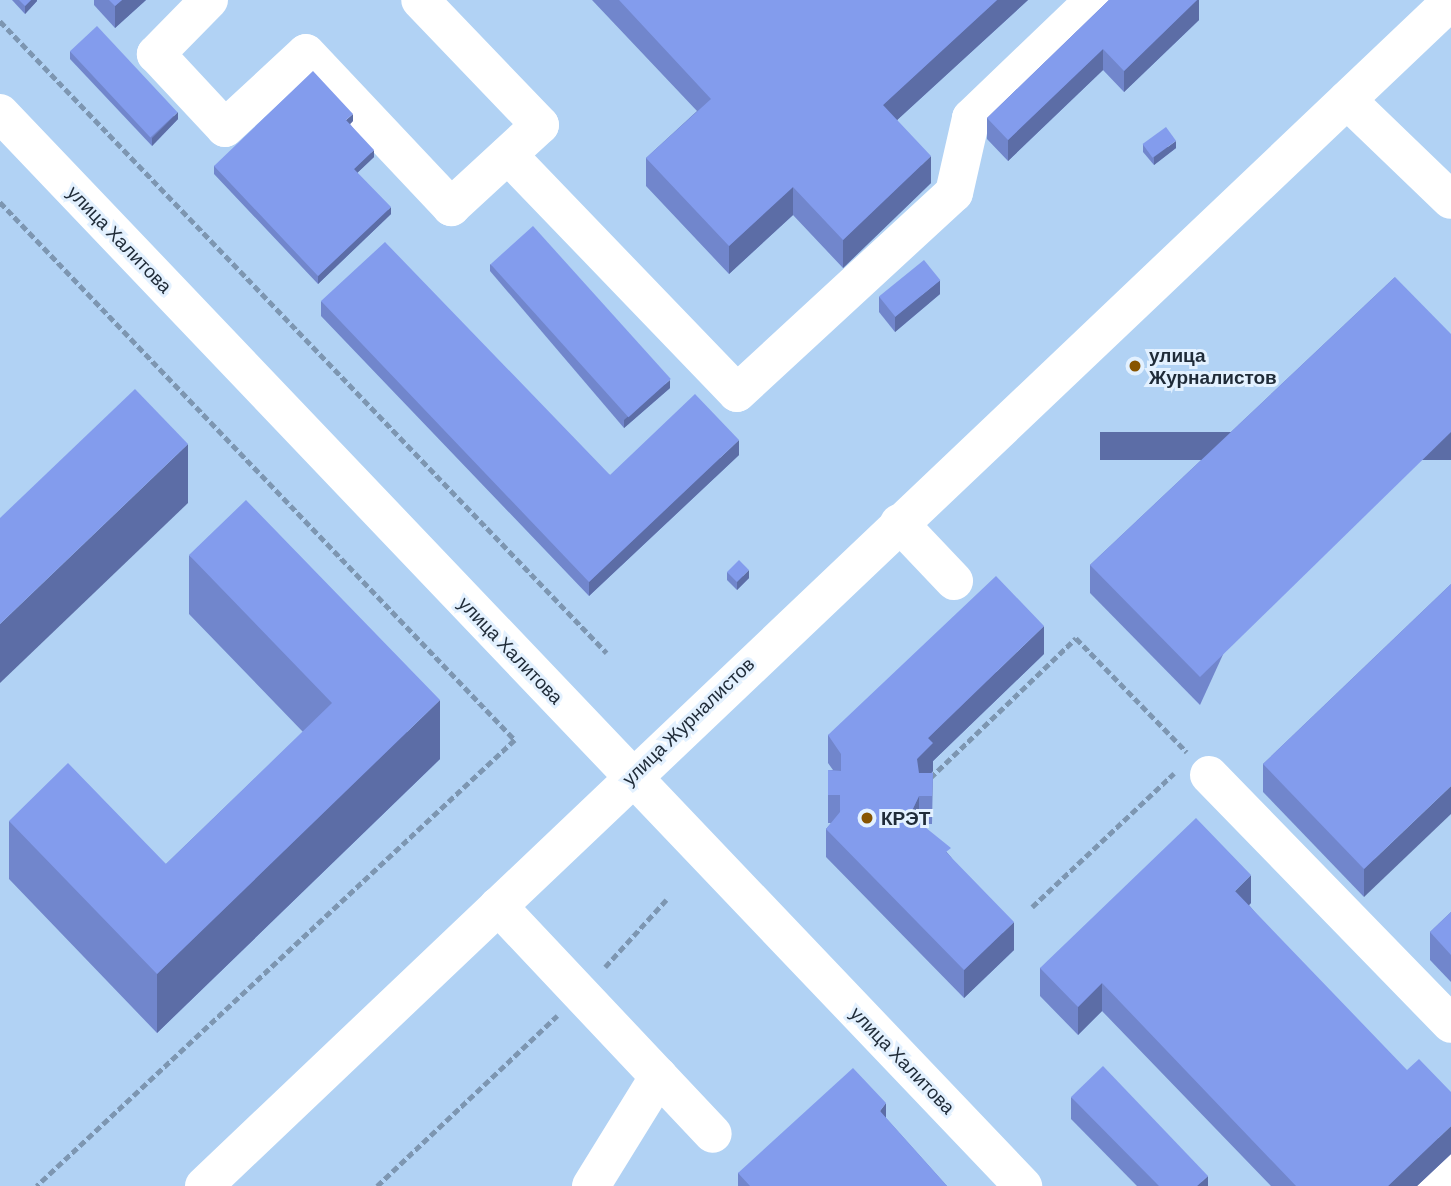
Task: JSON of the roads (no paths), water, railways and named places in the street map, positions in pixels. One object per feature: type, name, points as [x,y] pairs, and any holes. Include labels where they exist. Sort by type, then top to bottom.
[{"type":"street","points":[[209,0],[156,54],[225,128],[306,53],[451,207],[540,125],[420,0]]},
{"type":"street","points":[[508,155],[737,393],[954,193],[971,118],[1094,0]]},
{"type":"street","name":"улица Журналистов","points":[[216,1182],[630,776],[1451,1]]},
{"type":"street","points":[[1347,100],[1451,200]]},
{"type":"street","name":"улица Халитова","points":[[0,113],[1023,1186]]},
{"type":"street","points":[[899,523],[954,581]]},
{"type":"street","points":[[1209,775],[1451,1024]]},
{"type":"street","points":[[499,906],[713,1134]]},
{"type":"street","points":[[591,1186],[659,1076]]},
{"type":"street","points":[[1426,1186],[1451,1161]]},
{"type":"place","name":"улица Журналистов","points":[[1135,366]]},
{"type":"place","name":"КРЭТ","points":[[867,818]]}]
